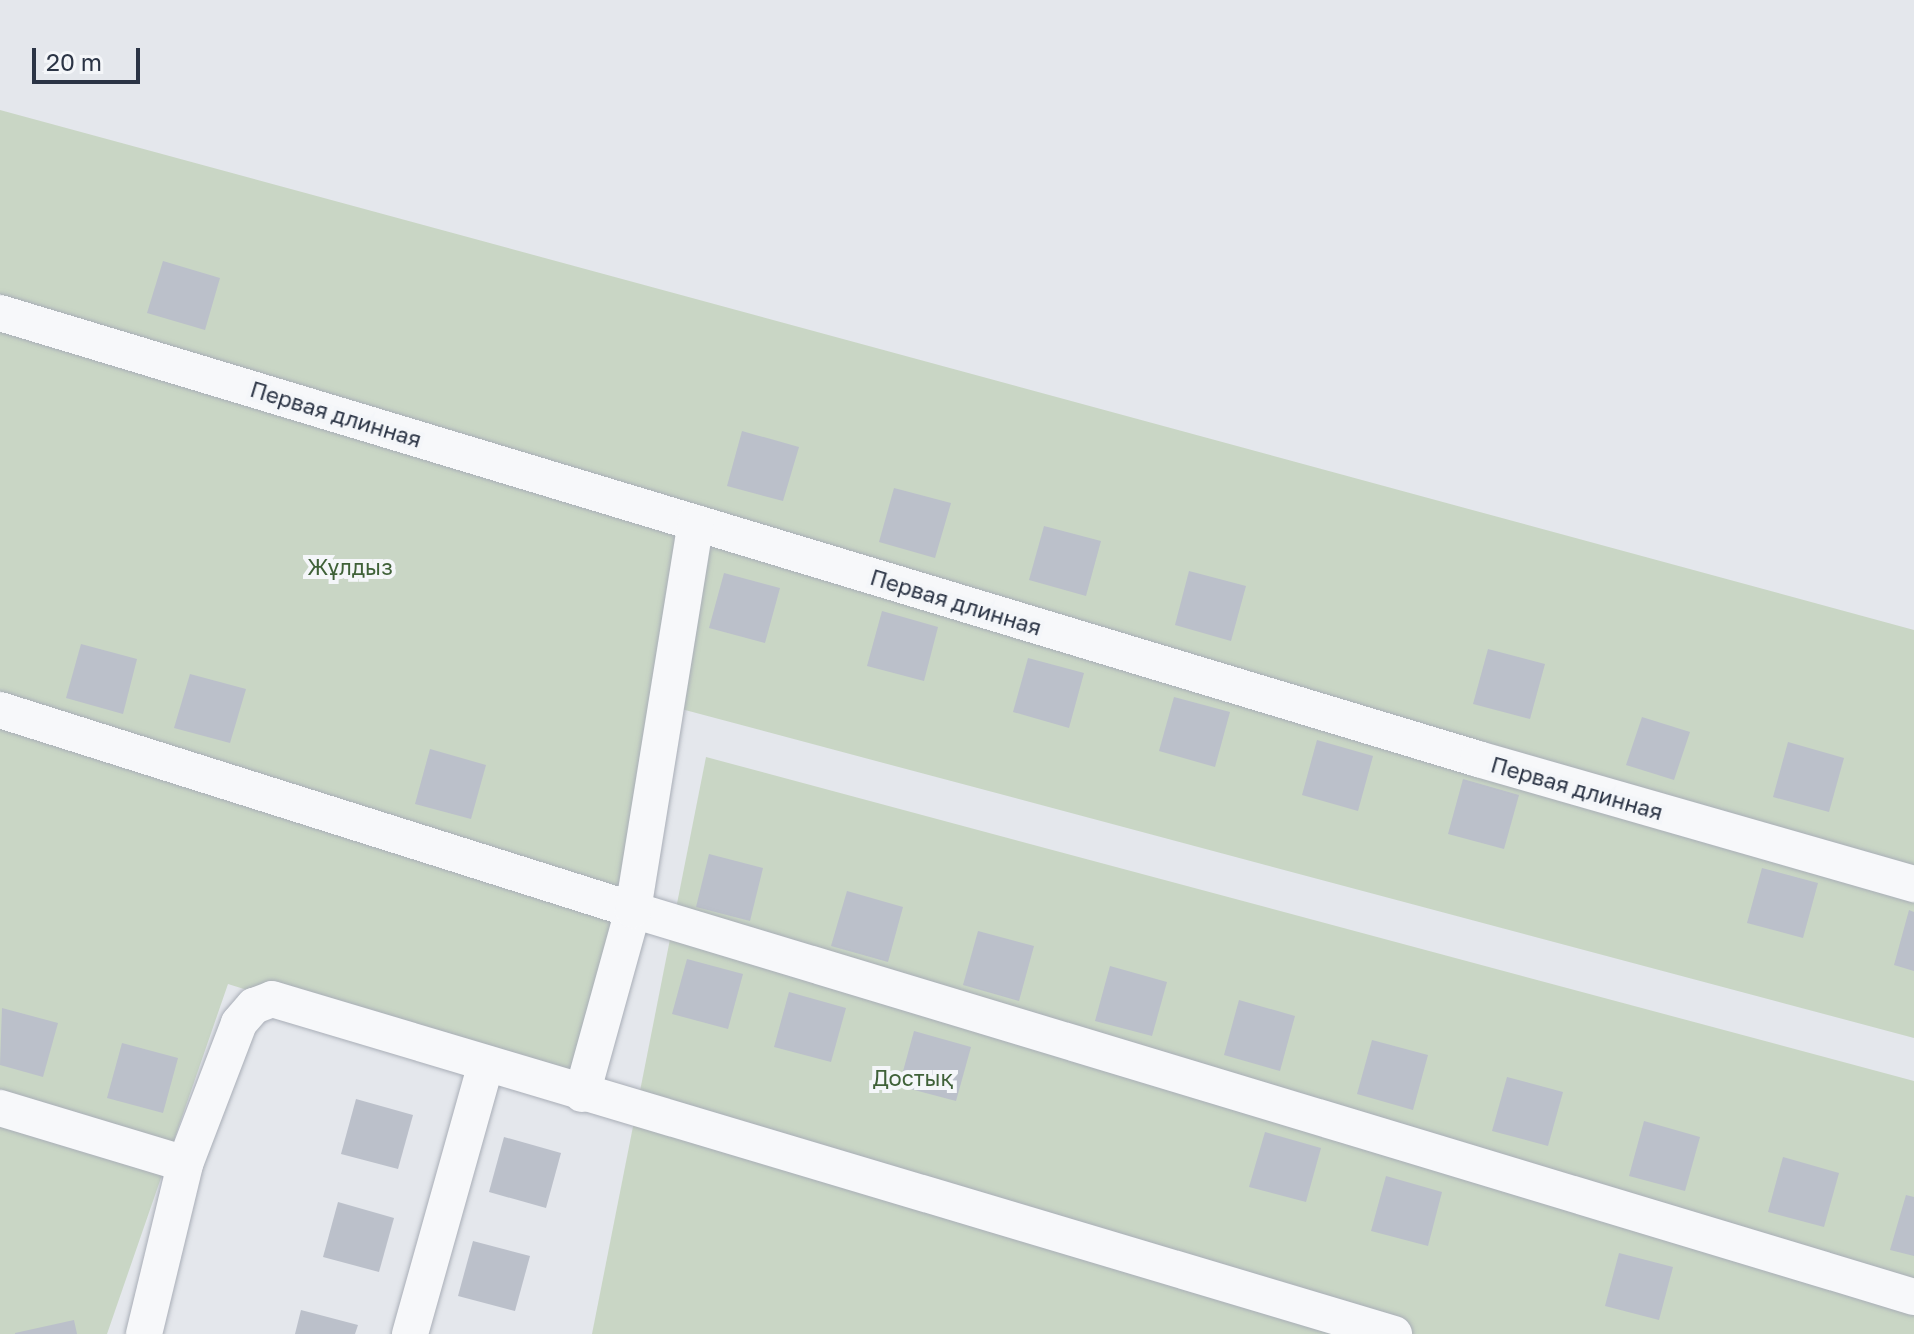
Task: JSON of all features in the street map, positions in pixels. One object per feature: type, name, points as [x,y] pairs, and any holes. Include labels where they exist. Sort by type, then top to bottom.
[{"type":"street","name":"Первая длинная","points":[[0,313],[1478,759],[1914,884]]},
{"type":"street","points":[[582,1094],[633,910],[696,523]]},
{"type":"street","points":[[0,710],[633,910],[1914,1297]]},
{"type":"street","points":[[144,1334],[185,1164],[239,1023],[254,1006],[272,999],[1394,1334]]},
{"type":"street","points":[[410,1334],[486,1063]]},
{"type":"street","points":[[0,1108],[185,1164]]},
{"type":"green space","name":"Жұлдыз","points":[[0,110],[1914,630],[1914,1038],[670,706],[582,1094],[228,984],[107,1334],[0,1334]]},
{"type":"green space","name":"Достық","points":[[706,757],[1914,1081],[1914,1334],[592,1334]]},
{"type":"building","points":[[163,261],[220,278],[205,330],[147,313]]},
{"type":"building","points":[[742,431],[799,447],[783,501],[727,486]]},
{"type":"building","points":[[894,488],[951,503],[935,558],[879,542]]},
{"type":"building","points":[[1044,526],[1101,541],[1086,596],[1029,580]]},
{"type":"building","points":[[1189,571],[1246,586],[1231,641],[1175,625]]},
{"type":"building","points":[[724,573],[780,588],[765,643],[709,628]]},
{"type":"building","points":[[882,611],[938,627],[924,681],[867,666]]},
{"type":"building","points":[[81,644],[137,659],[123,714],[66,698]]},
{"type":"building","points":[[1488,649],[1545,664],[1530,719],[1473,704]]},
{"type":"building","points":[[1028,658],[1084,673],[1069,728],[1013,712]]},
{"type":"building","points":[[190,674],[246,689],[230,743],[174,728]]},
{"type":"building","points":[[1174,697],[1230,712],[1215,767],[1159,751]]},
{"type":"building","points":[[1642,717],[1690,732],[1674,780],[1626,765]]},
{"type":"building","points":[[1317,740],[1373,756],[1358,811],[1302,795]]},
{"type":"building","points":[[1788,742],[1844,758],[1829,812],[1773,797]]},
{"type":"building","points":[[430,749],[486,765],[471,819],[415,804]]},
{"type":"building","points":[[1463,779],[1519,795],[1504,849],[1448,834]]},
{"type":"building","points":[[709,854],[763,868],[750,921],[696,907]]},
{"type":"building","points":[[1762,868],[1818,883],[1803,938],[1747,923]]},
{"type":"building","points":[[847,891],[903,907],[888,962],[831,946]]},
{"type":"building","points":[[1909,910],[1914,912],[1914,971],[1894,965]]},
{"type":"building","points":[[978,931],[1034,946],[1019,1001],[963,985]]},
{"type":"building","points":[[687,959],[743,974],[728,1029],[672,1014]]},
{"type":"building","points":[[1110,966],[1167,982],[1152,1036],[1095,1021]]},
{"type":"building","points":[[789,992],[846,1008],[831,1062],[774,1047]]},
{"type":"building","points":[[1239,1000],[1295,1016],[1280,1071],[1224,1055]]},
{"type":"building","points":[[2,1008],[58,1023],[43,1077],[0,1065]]},
{"type":"building","points":[[914,1031],[971,1047],[956,1101],[899,1086]]},
{"type":"building","points":[[1372,1040],[1428,1055],[1413,1110],[1357,1094]]},
{"type":"building","points":[[122,1043],[178,1058],[163,1113],[107,1098]]},
{"type":"building","points":[[1507,1077],[1563,1092],[1548,1146],[1492,1131]]},
{"type":"building","points":[[356,1099],[413,1115],[398,1169],[341,1154]]},
{"type":"building","points":[[1644,1121],[1700,1137],[1685,1191],[1629,1176]]},
{"type":"building","points":[[1265,1132],[1321,1148],[1306,1202],[1249,1187]]},
{"type":"building","points":[[504,1137],[561,1153],[546,1208],[489,1192]]},
{"type":"building","points":[[1783,1157],[1839,1173],[1824,1227],[1768,1212]]},
{"type":"building","points":[[1386,1176],[1442,1192],[1428,1246],[1371,1231]]},
{"type":"building","points":[[1906,1195],[1914,1197],[1914,1256],[1890,1250]]},
{"type":"building","points":[[338,1202],[394,1218],[379,1272],[323,1257]]},
{"type":"building","points":[[473,1241],[530,1256],[515,1311],[458,1296]]},
{"type":"building","points":[[1619,1253],[1673,1267],[1659,1320],[1605,1306]]},
{"type":"building","points":[[301,1310],[358,1325],[355,1334],[295,1334]]},
{"type":"building","points":[[74,1320],[77,1334],[15,1334],[15,1333]]}]
